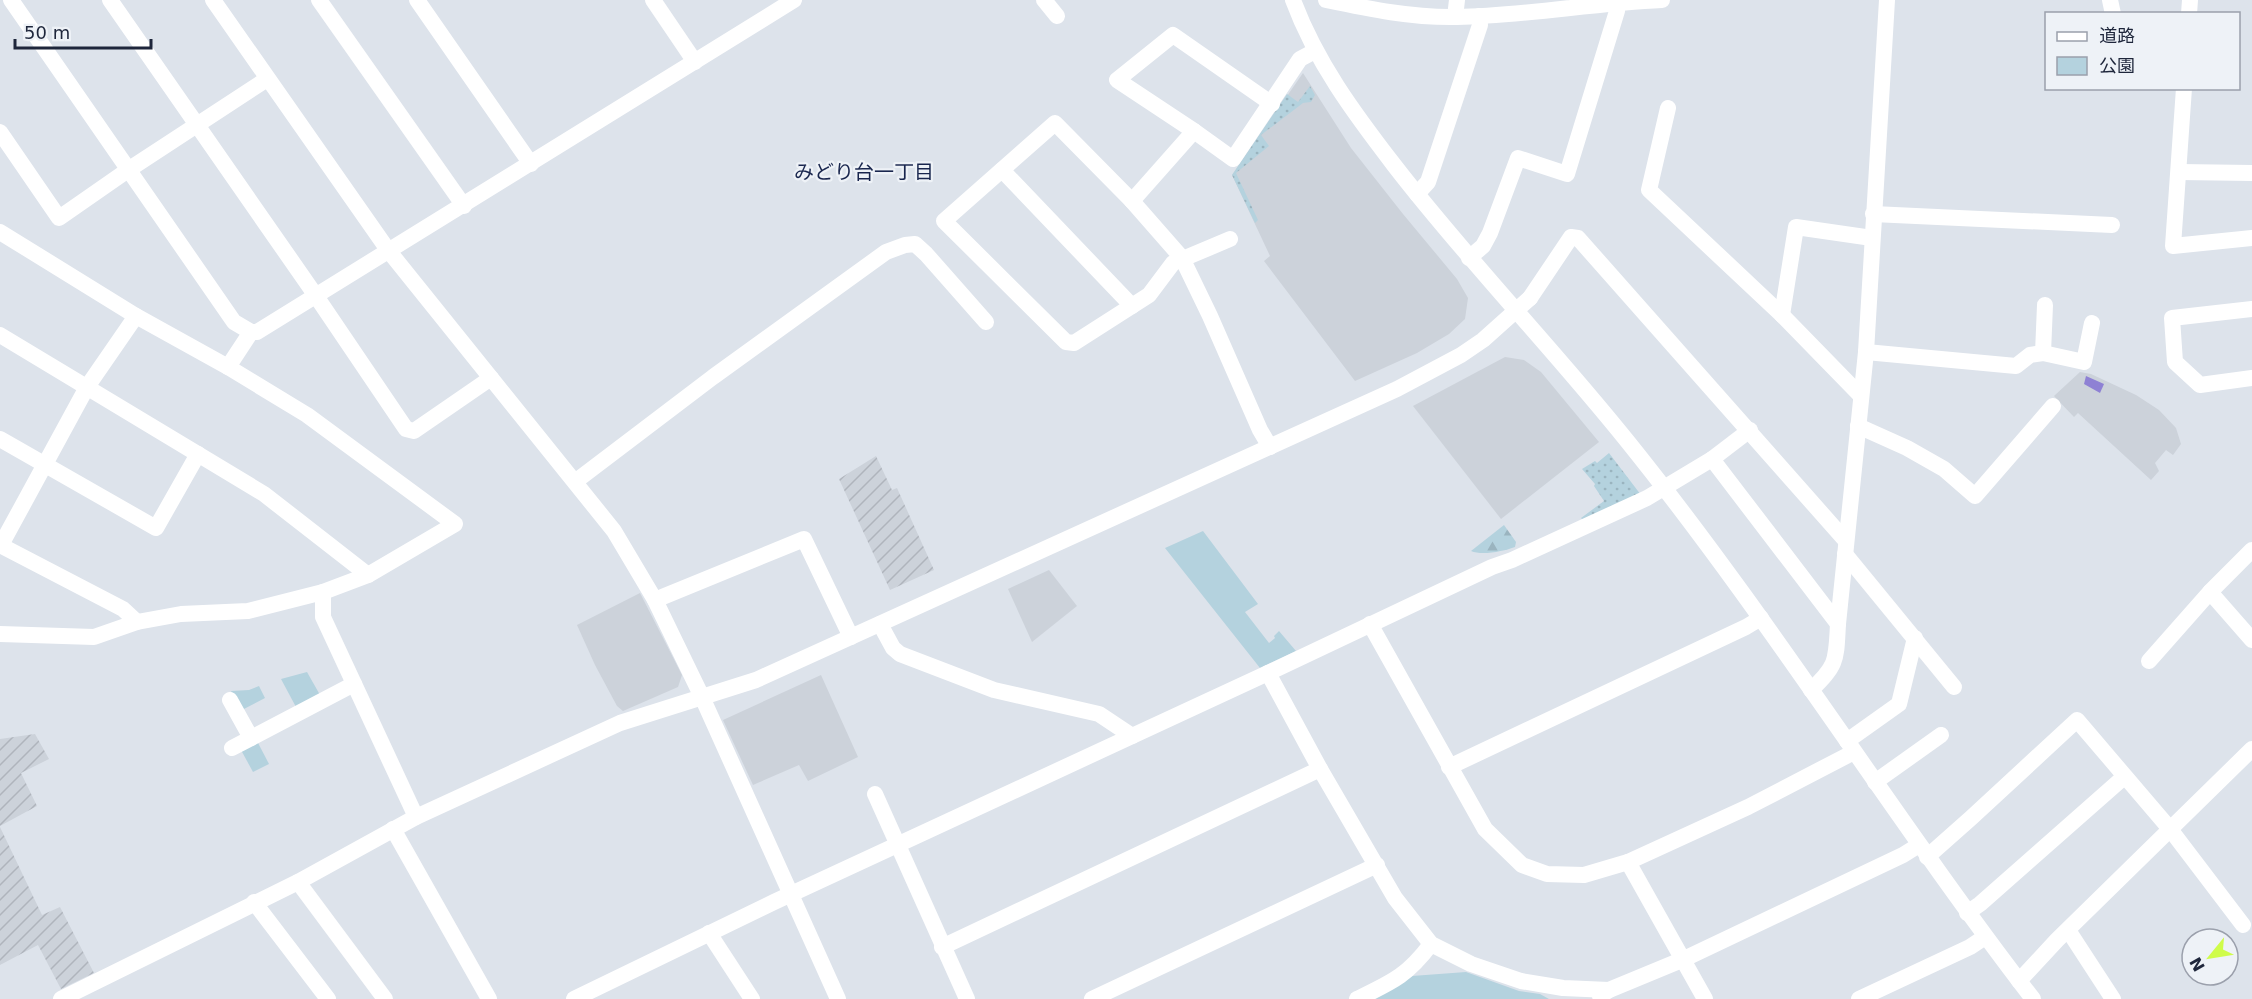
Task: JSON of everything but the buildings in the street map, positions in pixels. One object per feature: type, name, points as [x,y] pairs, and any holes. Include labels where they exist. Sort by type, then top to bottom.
[{"type":"street","points":[[11,0],[234,322],[250,332],[257,332],[388,250],[464,206],[789,1]]},
{"type":"street","points":[[110,0],[406,429],[414,431],[491,378]]},
{"type":"street","points":[[213,0],[388,250],[614,531],[654,600],[702,697],[833,997]]},
{"type":"street","points":[[319,0],[464,206]]},
{"type":"street","points":[[417,0],[531,164]]},
{"type":"street","points":[[653,0],[695,62]]},
{"type":"street","points":[[1044,0],[1057,16]]},
{"type":"street","points":[[1293,0],[1315,51],[1358,119],[1469,258],[1567,368],[1664,488],[1761,618],[1967,913],[2033,999]]},
{"type":"street","points":[[1326,0],[1378,12],[1455,17],[1662,0]]},
{"type":"street","points":[[1455,17],[1457,0]]},
{"type":"street","points":[[1811,690],[1833,666],[1836,656],[1866,352],[1887,0]]},
{"type":"street","points":[[1469,258],[1483,246],[1490,233],[1518,158],[1567,174],[1617,11],[1616,2]]},
{"type":"street","points":[[1417,194],[1428,182],[1480,26],[1479,16]]},
{"type":"street","points":[[1272,104],[1173,35],[1117,80],[1233,159],[1272,104],[1300,59],[1315,51]]},
{"type":"street","points":[[0,132],[59,218],[267,79]]},
{"type":"street","points":[[2184,90],[2173,246],[2252,238]]},
{"type":"street","points":[[1668,108],[1649,190],[1782,315],[1861,396]]},
{"type":"street","points":[[1230,239],[1182,258],[1173,263],[1149,295],[1074,343],[1066,342],[944,221],[1055,123],[1132,201],[1182,258],[1260,430],[1270,447]]},
{"type":"street","points":[[1132,201],[1194,131]]},
{"type":"street","points":[[1002,170],[1132,306]]},
{"type":"street","points":[[2179,172],[2252,173]]},
{"type":"street","points":[[1873,214],[2112,225]]},
{"type":"street","points":[[1782,315],[1796,227],[1872,238]]},
{"type":"street","points":[[0,232],[136,316],[307,416],[455,524],[368,575],[323,592],[248,611],[181,614],[137,622],[94,637],[0,634]]},
{"type":"street","points":[[70,997],[254,902],[298,882],[393,829],[620,723],[756,680],[1396,389],[1447,363],[1483,340],[1530,298],[1571,237],[1578,238],[1750,430],[1954,687]]},
{"type":"street","points":[[576,481],[712,377],[886,252],[915,244],[986,322]]},
{"type":"street","points":[[2043,353],[2045,305]]},
{"type":"street","points":[[2252,309],[2172,318],[2175,363],[2199,385],[2252,378]]},
{"type":"street","points":[[136,316],[87,387],[0,545],[123,609],[137,622]]},
{"type":"street","points":[[1866,352],[2016,366],[2030,355],[2043,353],[2084,362],[2092,323]]},
{"type":"street","points":[[228,368],[250,332]]},
{"type":"street","points":[[0,335],[264,494],[368,575]]},
{"type":"street","points":[[1858,426],[1907,448],[1944,469],[1975,496],[2053,406]]},
{"type":"street","points":[[574,999],[789,895],[1268,674],[1370,624],[1647,498],[1712,459],[1750,430]]},
{"type":"street","points":[[0,439],[156,528],[198,454]]},
{"type":"street","points":[[1712,459],[1838,624]]},
{"type":"street","points":[[654,600],[804,539],[851,637]]},
{"type":"street","points":[[2149,660],[2210,591],[2252,550]]},
{"type":"street","points":[[2210,591],[2252,640]]},
{"type":"street","points":[[323,592],[323,617],[416,818]]},
{"type":"street","points":[[1449,766],[1761,618]]},
{"type":"street","points":[[880,624],[893,648],[900,654],[994,690],[1099,714],[1132,736]]},
{"type":"street","points":[[1370,624],[1485,829],[1522,865],[1547,874],[1584,875],[1628,862],[1748,807],[1851,747],[1899,704],[1915,638]]},
{"type":"street","points":[[1268,674],[1395,898],[1431,944],[1471,964],[1521,981],[1602,994],[1683,959],[1903,855],[1923,851],[1971,818],[2077,720],[2170,829],[2243,925]]},
{"type":"street","points":[[232,748],[354,684]]},
{"type":"street","points":[[230,700],[251,738]]},
{"type":"street","points":[[1875,782],[1941,735]]},
{"type":"street","points":[[2019,981],[2252,749]]},
{"type":"street","points":[[942,947],[1320,769]]},
{"type":"street","points":[[1967,913],[2124,777]]},
{"type":"street","points":[[875,794],[967,999]]},
{"type":"street","points":[[393,829],[489,999]]},
{"type":"street","points":[[1628,862],[1706,999]]},
{"type":"street","points":[[1092,999],[1377,865]]},
{"type":"street","points":[[298,882],[385,999]]},
{"type":"street","points":[[254,902],[328,999]]},
{"type":"street","points":[[2068,930],[2113,999]]},
{"type":"street","points":[[709,933],[752,999]]},
{"type":"street","points":[[1859,999],[1970,947],[1985,937]]},
{"type":"street","points":[[1357,999],[1398,979],[1415,964],[1431,944]]},
{"type":"shaded area","points":[[1303,73],[1351,148],[1457,279],[1468,298],[1465,319],[1449,334],[1417,353],[1355,381],[1264,261],[1270,256],[1232,175]]},
{"type":"shaded area","points":[[1505,357],[1524,360],[1541,372],[1599,442],[1501,519],[1413,406]]},
{"type":"shaded area","points":[[2080,372],[2091,374],[2136,395],[2159,410],[2176,428],[2181,444],[2173,455],[2166,450],[2155,463],[2159,471],[2151,480],[2078,413],[2074,417],[2054,396]]},
{"type":"shaded area","points":[[2086,376],[2104,384],[2100,393],[2084,384]]},
{"type":"shaded area","points":[[876,456],[892,490],[897,488],[934,570],[890,590],[839,479]]},
{"type":"shaded area","points":[[1049,570],[1077,606],[1032,642],[1008,589]]},
{"type":"shaded area","points":[[640,593],[682,675],[678,687],[623,711],[617,706],[595,665],[577,625]]},
{"type":"shaded area","points":[[821,675],[858,757],[808,781],[799,765],[753,785],[723,720]]},
{"type":"shaded area","points":[[35,734],[49,759],[21,773],[37,806],[0,826],[0,739]]},
{"type":"shaded area","points":[[0,827],[42,915],[60,907],[94,973],[61,989],[38,945],[0,965]]},
{"type":"green space","points":[[1310,86],[1315,95],[1311,102],[1303,103],[1261,135],[1269,146],[1236,173],[1258,220],[1255,223],[1232,175],[1287,94],[1298,102]]},
{"type":"green space","points":[[1609,453],[1641,495],[1584,521],[1581,518],[1604,501],[1594,486],[1595,484],[1582,469],[1595,461],[1597,463]]},
{"type":"green space","points":[[1504,525],[1516,542],[1515,547],[1487,553],[1471,551]]},
{"type":"green space","points":[[1203,531],[1258,604],[1245,612],[1269,643],[1279,631],[1296,651],[1260,668],[1165,548]]},
{"type":"green space","points":[[307,672],[320,695],[296,707],[281,679]]},
{"type":"green space","points":[[259,686],[265,698],[242,710],[231,691],[249,690]]},
{"type":"green space","points":[[257,741],[269,764],[253,772],[241,750]]},
{"type":"green space","points":[[1466,972],[1519,991],[1540,994],[1549,999],[1370,999],[1412,976]]},
{"type":"district","name":"みどり台一丁目","points":[[864,172]]}]
